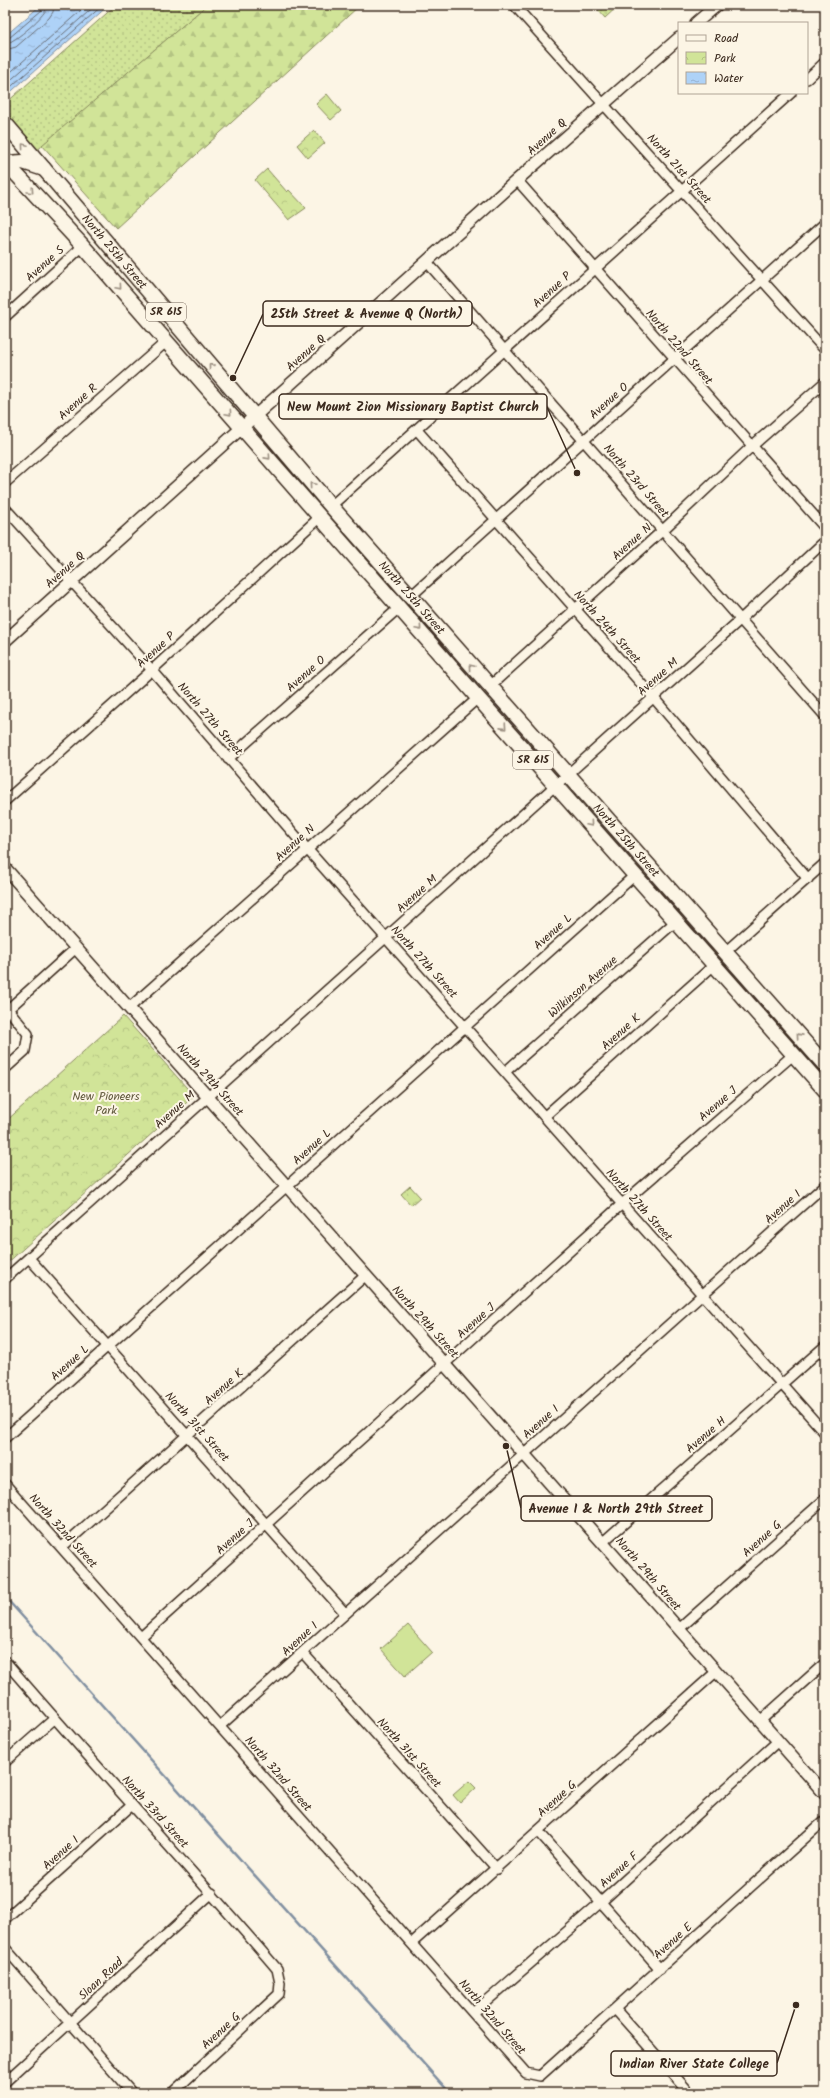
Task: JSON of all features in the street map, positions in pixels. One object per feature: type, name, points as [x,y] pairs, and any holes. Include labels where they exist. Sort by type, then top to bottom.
[{"type":"main road","name":"North 25th Street","points":[[5,123],[182,330],[254,418],[326,511],[405,602],[478,698],[825,1090]]},
{"type":"main road","points":[[5,163],[23,162],[44,169]]},
{"type":"main road","name":"North 25th Street","points":[[5,163],[83,246],[242,428],[326,511],[336,533],[348,538],[405,602],[490,687],[724,953],[825,1065]]},
{"type":"main road","points":[[647,889],[660,893],[708,948],[724,953]]},
{"type":"street","name":"North 21st Street","points":[[514,5],[605,103],[761,280],[825,350]]},
{"type":"street","points":[[697,22],[716,5]]},
{"type":"street","name":"Avenue Q","points":[[5,641],[517,180],[678,39]]},
{"type":"street","points":[[808,78],[825,62]]},
{"type":"street","name":"Avenue P","points":[[5,801],[417,430],[504,349],[790,94]]},
{"type":"street","name":"North 22nd Street","points":[[517,180],[751,447],[825,528]]},
{"type":"street","name":"Avenue O","points":[[228,759],[405,602],[825,223]]},
{"type":"street","name":"Avenue S","points":[[5,317],[83,246]]},
{"type":"street","name":"North 23rd Street","points":[[427,262],[825,716]]},
{"type":"street","name":"Avenue R","points":[[5,483],[167,341]]},
{"type":"street","name":"Avenue N","points":[[490,687],[663,530],[751,447],[825,382]]},
{"type":"street","name":"North 24th Street","points":[[417,430],[653,698],[808,879]]},
{"type":"street","name":"North 27th Street","points":[[5,508],[152,670],[307,849],[825,1433]]},
{"type":"street","name":"Avenue M","points":[[5,1279],[207,1096],[387,938],[566,774],[741,619],[825,541]]},
{"type":"street","name":"Avenue N","points":[[129,1008],[478,698]]},
{"type":"street","points":[[724,953],[808,879],[825,862]]},
{"type":"street","name":"North 29th Street","points":[[5,868],[446,1364],[825,1794]]},
{"type":"street","name":"Avenue L","points":[[5,1438],[635,875]]},
{"type":"street","name":"Wilkinson Avenue","points":[[505,1072],[676,921]]},
{"type":"street","points":[[5,1069],[25,1051],[28,1034],[6,1011],[76,948]]},
{"type":"street","name":"Avenue K","points":[[545,1116],[714,965]]},
{"type":"street","name":"Avenue J","points":[[141,1637],[268,1525],[622,1204],[793,1055]]},
{"type":"street","name":"Avenue I","points":[[220,1726],[825,1185]]},
{"type":"street","name":"North 31st Street","points":[[29,1258],[345,1613]]},
{"type":"street","name":"Avenue K","points":[[62,1547],[188,1436],[366,1275]]},
{"type":"street","name":"Avenue H","points":[[603,1542],[825,1346]]},
{"type":"street","name":"North 32nd Street","points":[[5,1484],[526,2073],[535,2076]]},
{"type":"street","name":"Avenue G","points":[[680,1629],[825,1499]]},
{"type":"street","name":"North 31st Street","points":[[303,1653],[497,1869]]},
{"type":"street","name":"North 33rd Street","points":[[5,1661],[54,1719],[212,1893],[277,1969],[280,1983]]},
{"type":"street","points":[[760,1721],[825,1663]]},
{"type":"street","name":"Avenue G","points":[[412,1943],[539,1832],[716,1671]]},
{"type":"street","points":[[5,1762],[54,1719]]},
{"type":"street","name":"Avenue F","points":[[473,2013],[601,1902],[778,1741]]},
{"type":"street","name":"Avenue I","points":[[5,1918],[132,1805]]},
{"type":"street","name":"Avenue E","points":[[535,2076],[540,2076],[825,1820]]},
{"type":"street","points":[[539,1832],[660,1969]]},
{"type":"street","name":"Sloan Road","points":[[5,2082],[212,1893]]},
{"type":"street","points":[[5,1948],[132,2093]]},
{"type":"street","name":"Avenue G","points":[[172,2093],[279,1994],[280,1983]]},
{"type":"street","points":[[614,2009],[690,2093]]},
{"type":"green space","points":[[116,5],[207,5],[35,152],[5,117],[5,104]]},
{"type":"green space","points":[[207,5],[359,6],[116,228],[42,145]]},
{"type":"green space","points":[[594,5],[619,5],[605,18]]},
{"type":"green space","points":[[327,94],[341,111],[331,120],[316,104]]},
{"type":"green space","points":[[314,130],[325,143],[308,158],[297,145]]},
{"type":"green space","points":[[267,169],[287,192],[289,190],[306,208],[289,220],[255,180]]},
{"type":"green space","name":"New Pioneers Park","points":[[123,1016],[194,1096],[5,1265],[5,1122]]},
{"type":"green space","points":[[410,1186],[420,1197],[411,1205],[401,1194]]},
{"type":"green space","points":[[408,1625],[432,1652],[405,1676],[381,1649]]},
{"type":"green space","points":[[469,1781],[476,1788],[460,1803],[453,1795]]},
{"type":"water","points":[[41,5],[109,5],[5,97],[5,36]]},
{"type":"waterway","points":[[5,1597],[450,2093]]},
{"type":"place","name":"25th Street & Avenue Q (North)","points":[[233,378]]},
{"type":"place","name":"New Mount Zion Missionary Baptist Church","points":[[577,473]]},
{"type":"place","name":"Avenue I & North 29th Street","points":[[506,1446]]},
{"type":"place","name":"Indian River State College","points":[[796,2005]]}]
